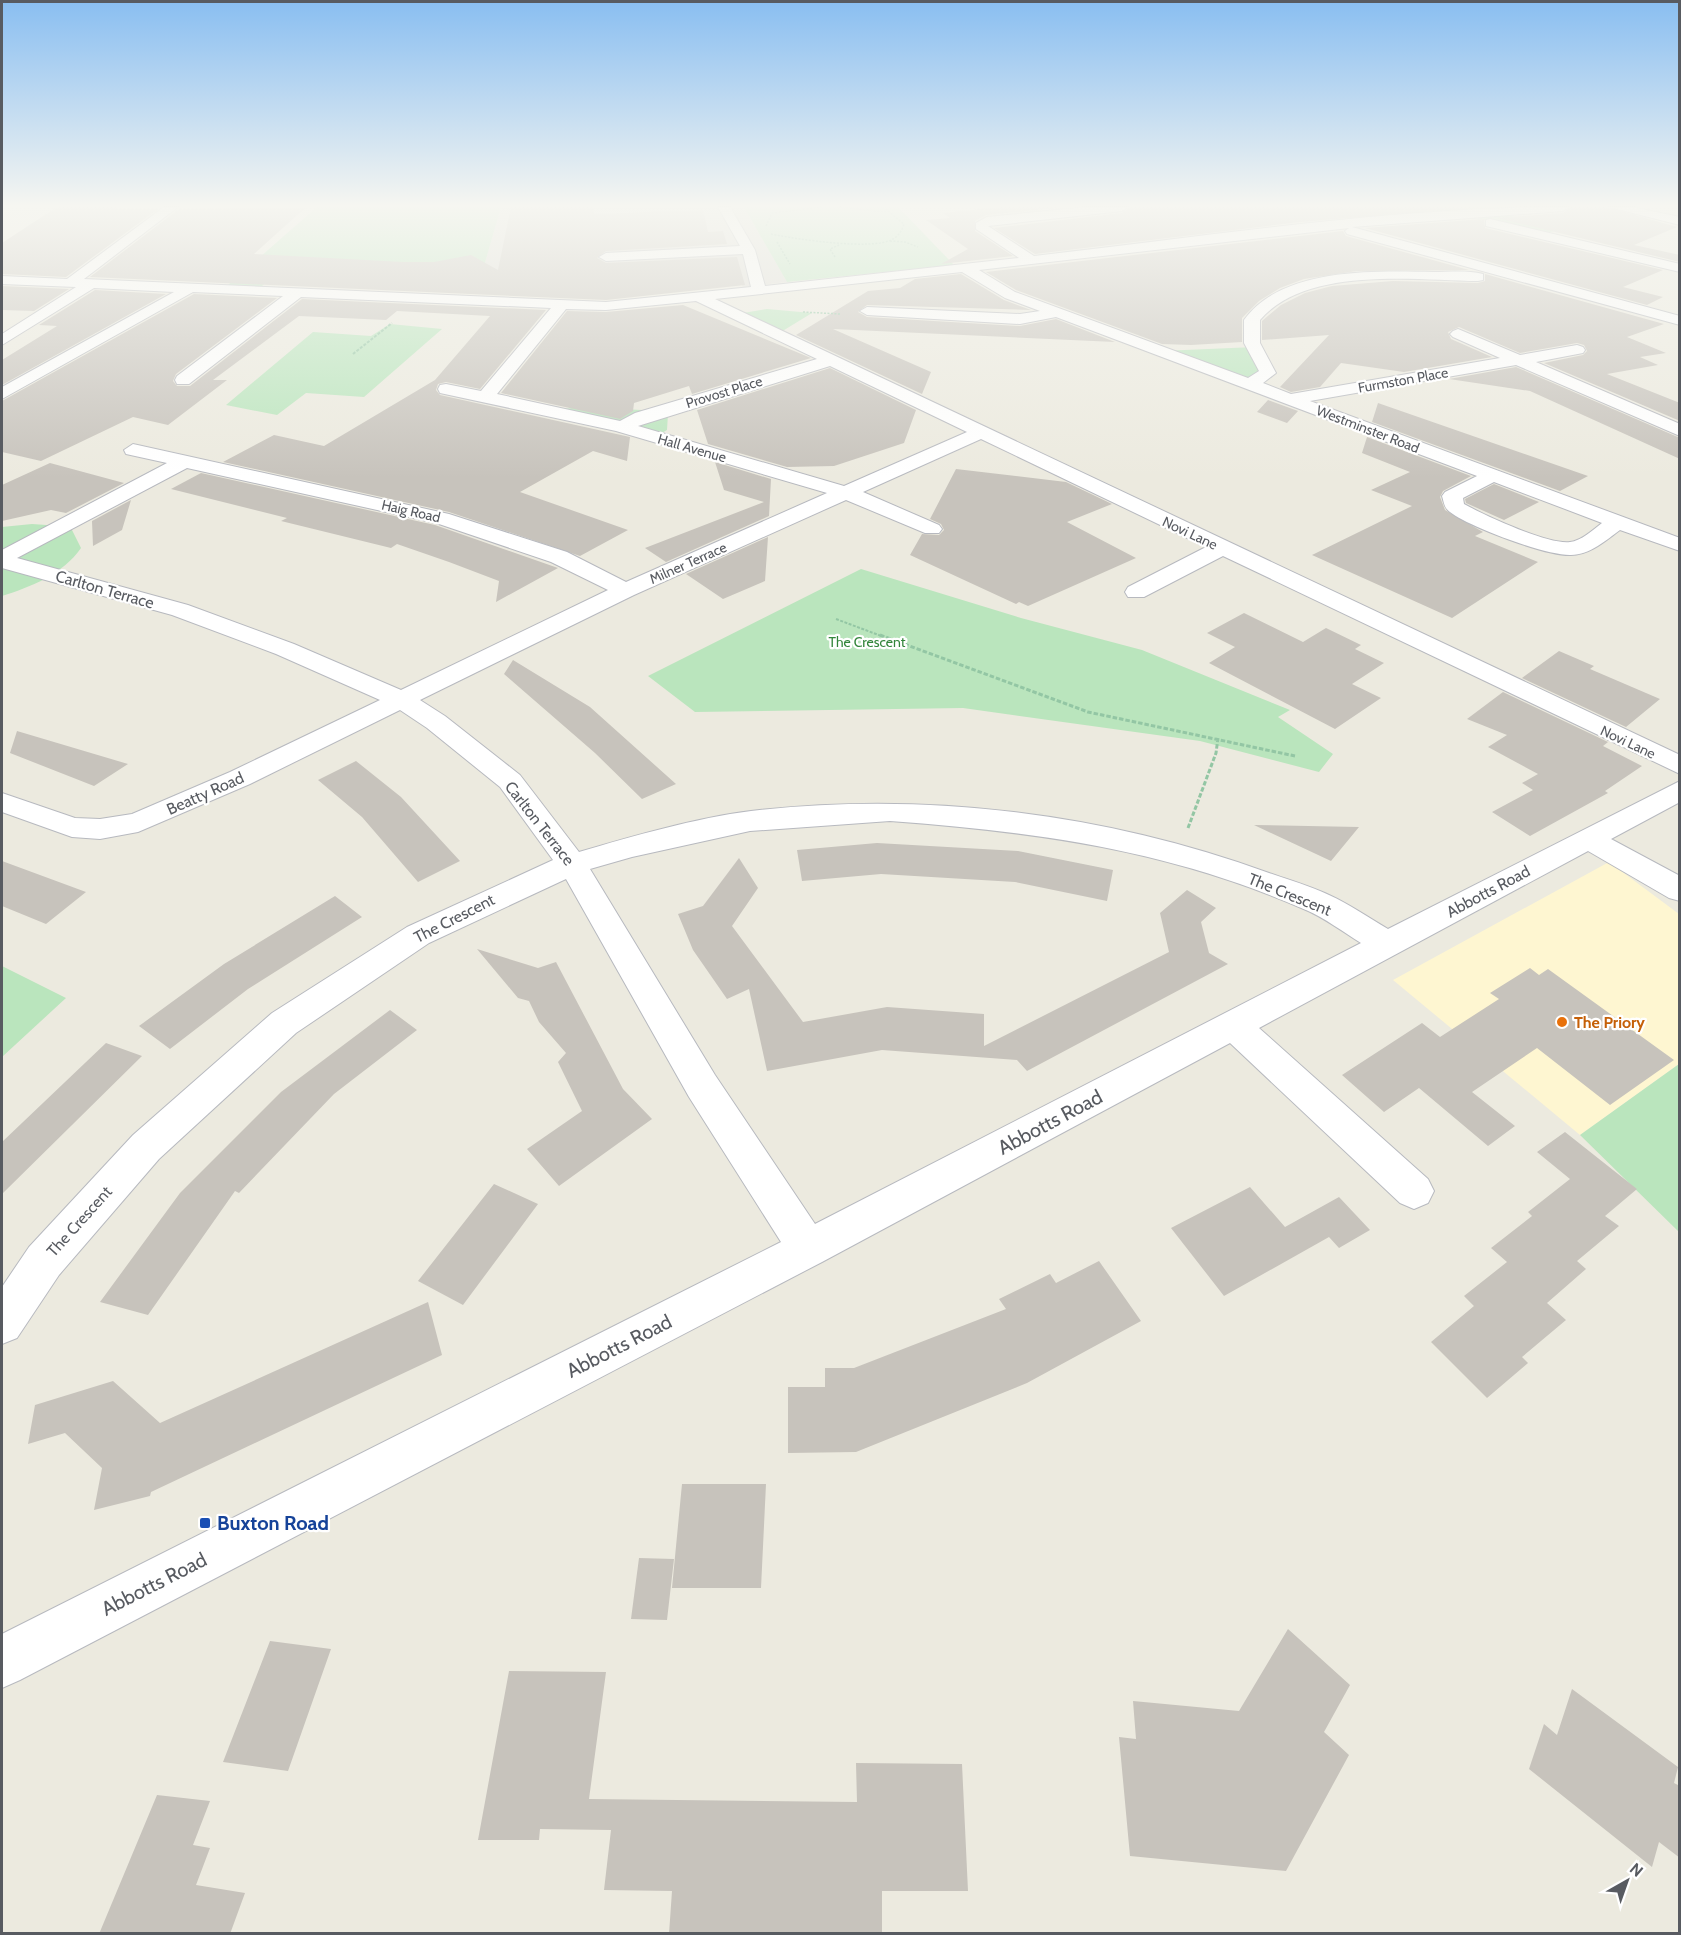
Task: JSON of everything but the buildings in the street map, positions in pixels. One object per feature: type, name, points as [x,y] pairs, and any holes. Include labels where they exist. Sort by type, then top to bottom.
[{"type":"street","points":[[2,340],[71,297]]},
{"type":"street","points":[[2,394],[174,297]]},
{"type":"street","points":[[183,380],[291,297]]},
{"type":"street","points":[[387,297],[606,306],[707,297]]},
{"type":"street","name":"Westminster Road","points":[[1016,297],[1680,545]]},
{"type":"street","points":[[1250,384],[1268,373],[1252,343],[1252,320],[1267,303],[1277,297]]},
{"type":"street","points":[[1594,297],[1680,321]]},
{"type":"street","name":"Novi Lane","points":[[701,298],[1680,766]]},
{"type":"street","points":[[486,396],[561,305]]},
{"type":"street","points":[[867,311],[1020,319],[1056,312]]},
{"type":"street","points":[[24,312],[43,315]]},
{"type":"street","points":[[1458,334],[1680,431]]},
{"type":"street","points":[[202,348],[223,349]]},
{"type":"street","name":"Furmston Place","points":[[1290,399],[1577,350]]},
{"type":"street","name":"Provost Place","points":[[621,427],[641,417],[829,361]]},
{"type":"street","name":"Hall Avenue","points":[[446,389],[621,427],[847,493],[932,530]]},
{"type":"street","name":"Milner Terrace","points":[[398,698],[626,590],[980,433]]},
{"type":"street","name":"Haig Road","points":[[133,450],[187,460],[442,518],[559,557],[626,590]]},
{"type":"street","points":[[2,560],[187,460]]},
{"type":"street","points":[[1492,476],[1452,496],[1455,507],[1531,539],[1567,549],[1579,547],[1617,522]]},
{"type":"street","points":[[1136,592],[1221,548]]},
{"type":"street","name":"Carlton Terrace","points":[[2,560],[180,610],[285,649],[398,698],[436,722],[510,781],[572,864],[702,1086],[808,1249]]},
{"type":"street","name":"Beatty Road","points":[[2,802],[72,827],[100,829],[138,822],[240,778],[398,698]]},
{"type":"street","name":"Abbotts Road","points":[[2,1662],[808,1249],[1680,790]]},
{"type":"street","name":"The Crescent","points":[[2,1323],[44,1261],[146,1147],[284,1023],[418,935],[572,864],[630,848],[750,821],[890,812],[991,819],[1111,837],[1203,860],[1319,903],[1388,944]]},
{"type":"street","points":[[1589,839],[1680,890]]},
{"type":"street","points":[[1233,1025],[1414,1191]]},
{"type":"path","points":[[353,354],[422,299]]},
{"type":"path","points":[[837,619],[1088,712],[1295,756]]},
{"type":"path","points":[[1178,854],[1216,753],[1218,738]]},
{"type":"shaded area","name":"The Priory","points":[[1609,862],[1679,914],[1679,1064],[1580,1135],[1393,980]]},
{"type":"green space","points":[[767,309],[812,313],[776,335],[731,315]]},
{"type":"green space","points":[[390,324],[442,329],[364,397],[306,393],[277,415],[226,405],[313,332],[371,336]]},
{"type":"green space","points":[[1255,347],[1265,364],[1250,384],[1161,351]]},
{"type":"green space","points":[[581,407],[662,411],[668,414],[667,430],[655,437],[553,410]]},
{"type":"green space","points":[[32,524],[61,526],[72,530],[81,548],[56,572],[35,584],[2,596],[2,527]]},
{"type":"green space","name":"The Crescent","points":[[861,569],[1021,618],[1142,650],[1290,710],[1278,717],[1333,754],[1319,772],[1200,741],[963,708],[695,712],[648,676]]},
{"type":"green space","points":[[2,966],[66,998],[2,1057]]},
{"type":"green space","points":[[1679,1064],[1679,1232],[1580,1135]]},
{"type":"place","name":"The Priory","points":[[1562,1022]]},
{"type":"place","name":"Buxton Road","points":[[205,1523]]}]
